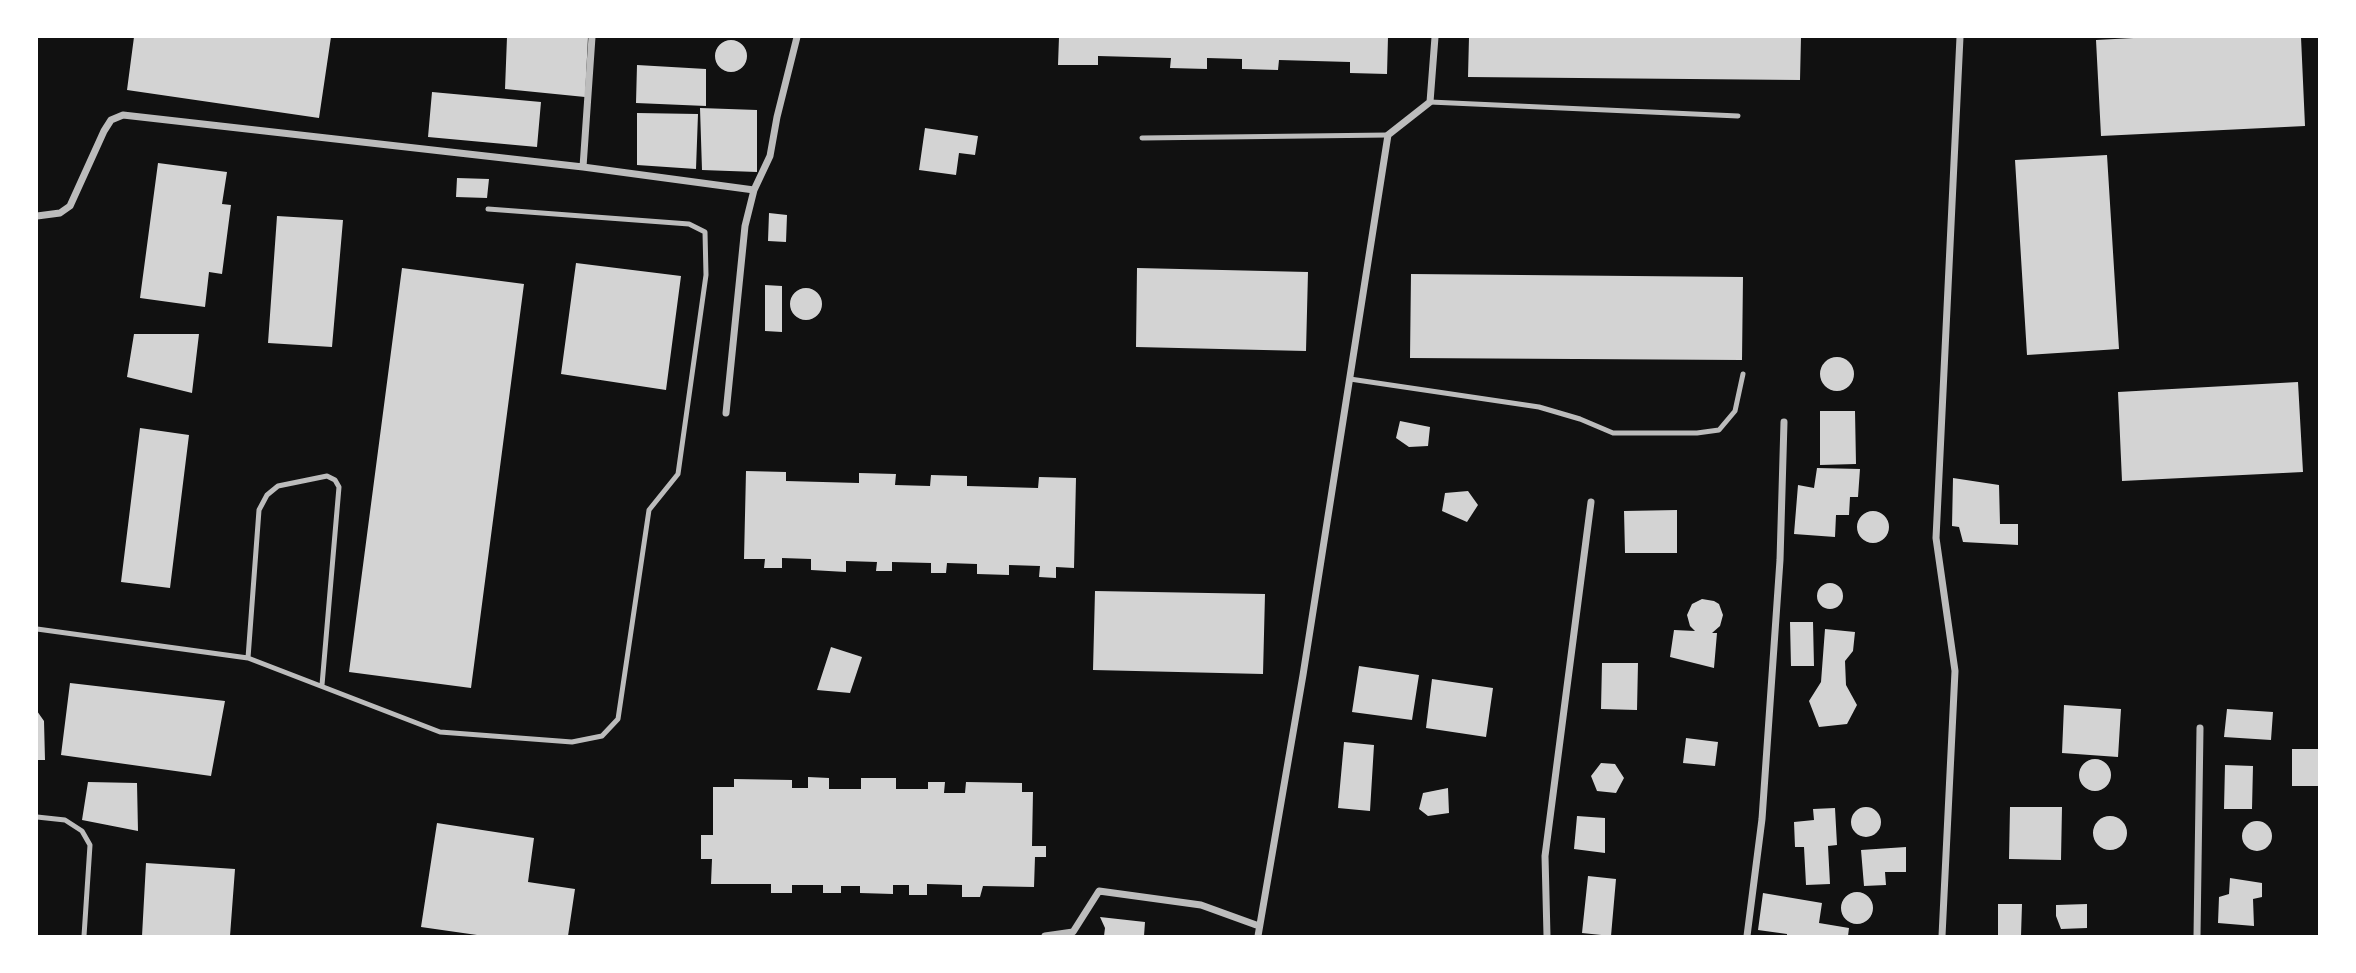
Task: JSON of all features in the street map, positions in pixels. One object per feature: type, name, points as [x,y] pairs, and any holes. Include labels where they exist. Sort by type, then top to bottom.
[{"type":"street","points":[[583,167],[592,37]]},
{"type":"street","points":[[726,413],[745,226],[754,190],[769,156],[797,37]]},
{"type":"street","points":[[1258,936],[1303,675],[1388,135],[1430,102],[1435,37]]},
{"type":"street","points":[[1942,936],[1955,671],[1936,538],[1960,37]]},
{"type":"street","points":[[37,216],[60,213],[70,206],[104,131],[111,120],[123,115],[583,167],[754,190]]},
{"type":"street","points":[[1747,936],[1764,792],[1780,560],[1783,422]]},
{"type":"street","points":[[1548,936],[1545,856],[1591,502]]},
{"type":"street","points":[[2197,936],[2200,728]]},
{"type":"street","points":[[1045,936],[1073,932],[1099,891],[1201,905],[1259,926]]},
{"type":"lane","points":[[1430,102],[1738,116]]},
{"type":"lane","points":[[1142,138],[1388,135]]},
{"type":"lane","points":[[37,629],[248,658],[440,732],[572,742],[603,736],[618,719],[649,510],[678,474],[706,275],[705,232],[689,224],[488,209]]},
{"type":"lane","points":[[1350,379],[1539,407],[1580,419],[1613,433],[1697,433],[1719,430],[1735,411],[1743,374]]},
{"type":"lane","points":[[248,658],[259,510],[267,495],[278,486],[327,476],[335,480],[339,487],[321,685]]},
{"type":"lane","points":[[37,817],[65,820],[82,831],[90,845],[84,936]]},
{"type":"building","points":[[134,37],[331,37],[319,118],[127,90]]},
{"type":"building","points":[[507,37],[588,37],[585,97],[505,89]]},
{"type":"building","points":[[1059,37],[1388,37],[1387,74],[1350,73],[1350,62],[1279,60],[1278,70],[1242,69],[1242,59],[1207,58],[1207,69],[1170,68],[1171,58],[1098,56],[1098,65],[1058,65]]},
{"type":"building","points":[[1469,37],[1801,37],[1800,80],[1468,77]]},
{"type":"building","points":[[2152,37],[2301,37],[2305,126],[2101,136],[2096,40]]},
{"type":"building","points":[[731,40],[743,44],[747,56],[743,68],[731,72],[719,68],[715,56],[719,44]]},
{"type":"building","points":[[637,65],[706,69],[706,106],[636,103]]},
{"type":"building","points":[[432,92],[541,102],[537,147],[428,137]]},
{"type":"building","points":[[700,108],[757,110],[757,172],[702,170]]},
{"type":"building","points":[[637,113],[698,114],[696,169],[637,165]]},
{"type":"building","points":[[925,128],[978,136],[975,155],[959,153],[956,175],[919,170]]},
{"type":"building","points":[[2107,155],[2119,349],[2027,355],[2015,160]]},
{"type":"building","points":[[158,163],[227,172],[222,204],[231,205],[222,274],[209,272],[205,307],[140,298]]},
{"type":"building","points":[[457,178],[489,179],[487,198],[456,197]]},
{"type":"building","points":[[769,213],[787,215],[786,242],[768,241]]},
{"type":"building","points":[[277,216],[343,220],[332,347],[268,343]]},
{"type":"building","points":[[576,263],[681,276],[666,390],[561,374]]},
{"type":"building","points":[[402,268],[524,284],[471,688],[349,672]]},
{"type":"building","points":[[1137,268],[1308,272],[1306,351],[1136,347]]},
{"type":"building","points":[[1411,274],[1743,277],[1742,360],[1410,358]]},
{"type":"building","points":[[765,285],[782,286],[782,332],[765,331]]},
{"type":"building","points":[[806,288],[818,292],[822,304],[818,316],[806,320],[794,316],[790,304],[794,292]]},
{"type":"building","points":[[134,334],[199,334],[192,393],[127,377]]},
{"type":"building","points":[[1837,357],[1849,362],[1854,374],[1849,386],[1837,391],[1825,386],[1820,374],[1825,362]]},
{"type":"building","points":[[2298,382],[2303,472],[2122,481],[2118,392]]},
{"type":"building","points":[[1820,411],[1855,411],[1856,464],[1820,465]]},
{"type":"building","points":[[1400,421],[1430,427],[1428,446],[1409,447],[1396,438]]},
{"type":"building","points":[[140,428],[189,435],[170,588],[121,582]]},
{"type":"building","points":[[1817,468],[1860,469],[1858,497],[1850,497],[1849,515],[1836,515],[1835,537],[1794,534],[1798,485],[1814,488]]},
{"type":"building","points":[[746,471],[786,472],[786,481],[859,483],[859,473],[896,474],[895,485],[930,486],[931,475],[967,476],[967,486],[1038,488],[1039,477],[1076,478],[1074,568],[1056,567],[1056,578],[1039,577],[1040,566],[1009,565],[1009,575],[977,574],[977,564],[947,563],[946,573],[931,573],[931,563],[892,562],[892,571],[876,571],[877,562],[846,561],[846,572],[811,570],[811,559],[782,558],[782,568],[764,568],[765,559],[744,559]]},
{"type":"building","points":[[1953,478],[1999,485],[2000,524],[2018,524],[2018,545],[1963,542],[1959,527],[1952,526]]},
{"type":"building","points":[[1468,491],[1478,505],[1467,522],[1442,511],[1445,493]]},
{"type":"building","points":[[1677,510],[1677,553],[1625,553],[1624,511]]},
{"type":"building","points":[[1873,511],[1884,516],[1889,527],[1884,538],[1873,543],[1862,538],[1857,527],[1862,516]]},
{"type":"building","points":[[1830,583],[1839,587],[1843,596],[1839,605],[1830,609],[1821,605],[1817,596],[1821,587]]},
{"type":"building","points":[[1095,591],[1265,594],[1263,674],[1093,670]]},
{"type":"building","points":[[1702,599],[1719,604],[1723,615],[1720,626],[1712,633],[1717,633],[1714,668],[1670,657],[1674,630],[1695,631],[1690,626],[1687,615],[1692,604]]},
{"type":"building","points":[[1790,622],[1813,622],[1814,666],[1791,666]]},
{"type":"building","points":[[1825,629],[1855,632],[1853,651],[1845,661],[1846,685],[1857,705],[1847,724],[1819,727],[1809,701],[1821,682]]},
{"type":"building","points":[[831,647],[862,657],[850,693],[817,690]]},
{"type":"building","points":[[1602,663],[1638,663],[1637,710],[1601,709]]},
{"type":"building","points":[[1359,666],[1419,675],[1412,720],[1352,712]]},
{"type":"building","points":[[1432,679],[1493,688],[1486,737],[1426,728]]},
{"type":"building","points":[[70,683],[225,701],[211,776],[61,755]]},
{"type":"building","points":[[2064,705],[2121,709],[2118,757],[2062,753]]},
{"type":"building","points":[[2227,709],[2273,712],[2271,740],[2224,737]]},
{"type":"building","points":[[37,711],[44,721],[45,760],[37,760]]},
{"type":"building","points":[[1686,738],[1718,742],[1715,766],[1683,763]]},
{"type":"building","points":[[1344,742],[1374,745],[1370,811],[1338,808]]},
{"type":"building","points":[[2292,749],[2319,749],[2319,786],[2292,786]]},
{"type":"building","points":[[2095,759],[2106,764],[2111,775],[2106,786],[2095,791],[2084,786],[2079,775],[2084,764]]},
{"type":"building","points":[[1601,763],[1615,764],[1624,778],[1616,793],[1597,791],[1591,776]]},
{"type":"building","points":[[2225,765],[2253,766],[2252,809],[2224,809]]},
{"type":"building","points":[[808,777],[829,778],[829,789],[861,789],[861,778],[896,778],[896,789],[928,789],[928,782],[945,782],[944,793],[965,793],[966,782],[1022,783],[1022,792],[1033,792],[1032,846],[1046,846],[1046,857],[1035,857],[1034,887],[983,886],[980,897],[962,897],[962,885],[927,884],[927,895],[909,895],[909,885],[893,885],[893,894],[860,893],[860,886],[841,886],[841,893],[823,893],[823,885],[792,885],[792,893],[771,893],[771,884],[711,884],[712,859],[701,859],[701,835],[713,835],[713,787],[734,787],[734,779],[792,780],[792,788],[808,788]]},
{"type":"building","points":[[88,782],[137,783],[138,831],[82,820]]},
{"type":"building","points":[[1448,788],[1449,813],[1428,816],[1419,809],[1423,793]]},
{"type":"building","points":[[1866,807],[1877,811],[1881,822],[1877,833],[1866,837],[1855,833],[1851,822],[1855,811]]},
{"type":"building","points":[[2010,807],[2062,807],[2061,860],[2009,859]]},
{"type":"building","points":[[1835,808],[1837,845],[1828,846],[1830,884],[1806,885],[1804,847],[1795,847],[1794,822],[1814,820],[1813,809]]},
{"type":"building","points":[[1577,816],[1605,818],[1605,853],[1574,849]]},
{"type":"building","points":[[2110,816],[2122,821],[2127,833],[2122,845],[2110,850],[2098,845],[2093,833],[2098,821]]},
{"type":"building","points":[[2257,821],[2268,825],[2272,836],[2268,847],[2257,851],[2246,847],[2242,836],[2246,825]]},
{"type":"building","points":[[437,823],[534,838],[528,882],[575,889],[568,936],[484,936],[421,927]]},
{"type":"building","points":[[1906,847],[1906,872],[1885,872],[1886,885],[1864,886],[1861,850]]},
{"type":"building","points":[[146,863],[235,869],[230,936],[142,936]]},
{"type":"building","points":[[1588,876],[1616,879],[1611,936],[1582,933]]},
{"type":"building","points":[[2230,878],[2262,883],[2262,897],[2253,899],[2254,926],[2218,923],[2219,897],[2229,894]]},
{"type":"building","points":[[1857,892],[1868,897],[1873,908],[1868,919],[1857,924],[1846,919],[1841,908],[1846,897]]},
{"type":"building","points":[[1763,893],[1822,903],[1819,923],[1849,928],[1848,936],[1787,936],[1758,930]]},
{"type":"building","points":[[1998,904],[2022,904],[2021,936],[1998,936]]},
{"type":"building","points":[[2087,904],[2087,928],[2061,929],[2056,916],[2056,905]]},
{"type":"building","points":[[1100,917],[1145,922],[1144,936],[1104,936],[1105,928]]}]
